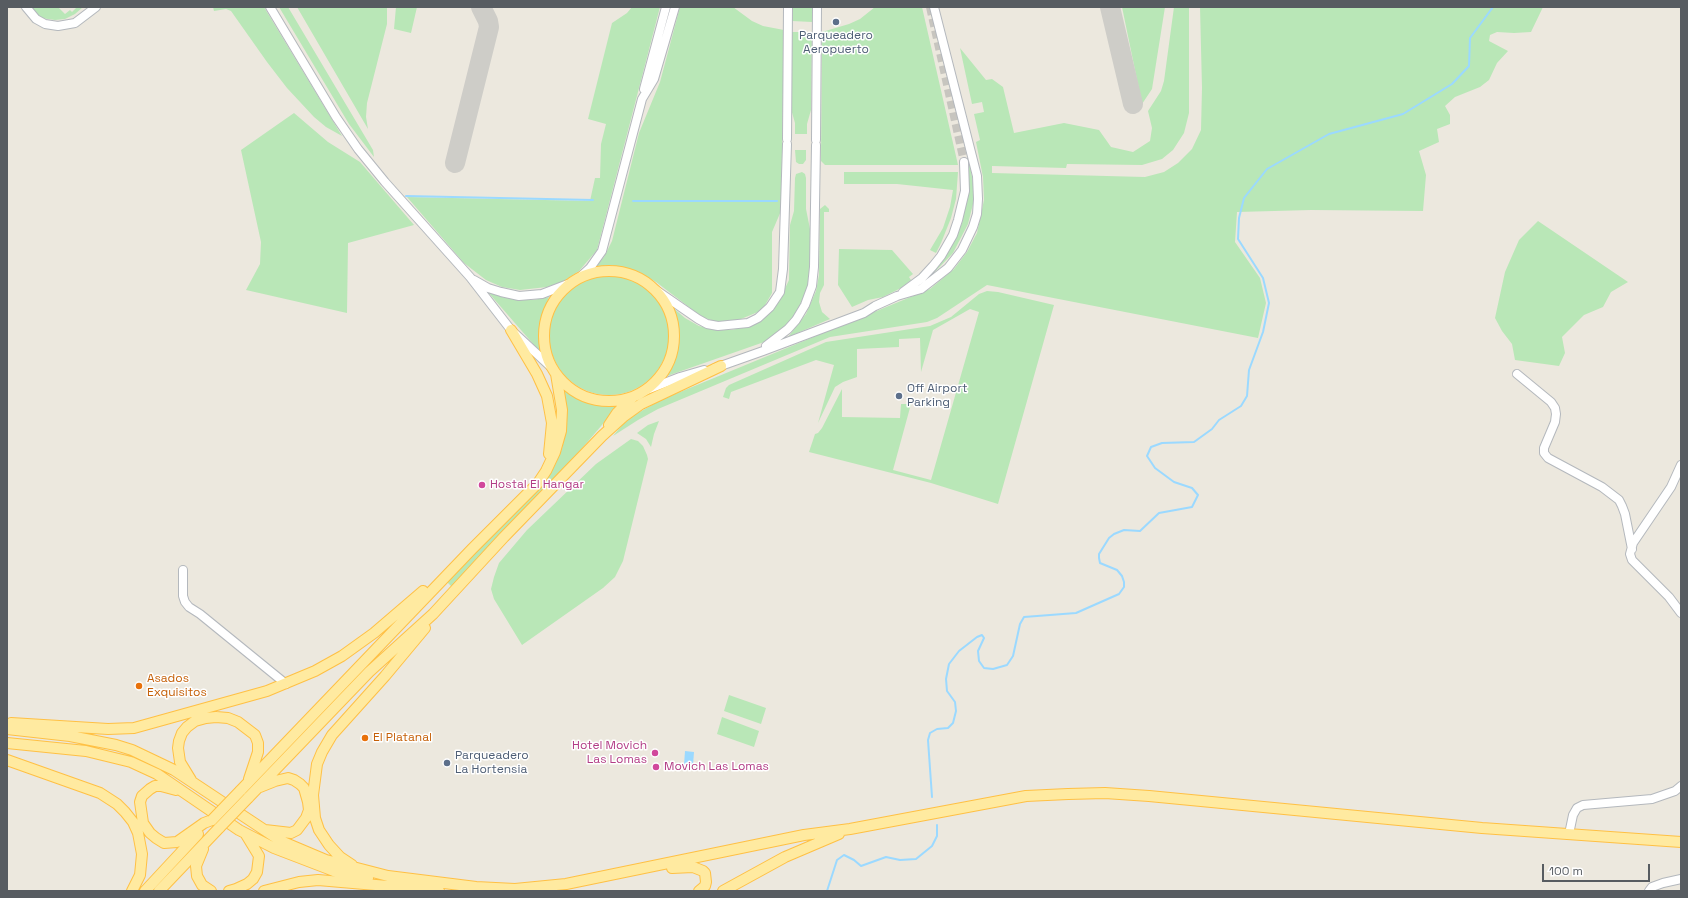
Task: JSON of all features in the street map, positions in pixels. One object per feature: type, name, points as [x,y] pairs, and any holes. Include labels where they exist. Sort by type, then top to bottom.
[{"type":"main road","points":[[252,785],[472,549],[538,483],[546,471],[555,452],[561,431],[562,410],[553,370],[544,345],[545,322],[551,305],[556,297],[568,284],[580,277],[597,271],[615,270],[641,279],[656,290],[668,307],[674,338],[670,359],[652,385],[644,391],[634,396],[615,401],[591,399],[569,388],[553,370]]},
{"type":"main road","points":[[511,330],[537,374],[547,396],[552,423],[551,441],[546,471]]},
{"type":"main road","points":[[252,785],[369,672],[433,614],[504,537],[602,436],[623,417],[641,404],[721,366]]},
{"type":"main road","points":[[602,436],[617,413],[634,396]]},
{"type":"main road","points":[[7,723],[108,729],[134,728],[286,684],[333,661],[356,647],[472,549]]},
{"type":"main road","points":[[358,869],[340,857],[329,845],[319,830],[313,809],[314,781],[317,764],[332,735],[417,638],[433,614]]},
{"type":"main road","points":[[159,891],[248,798],[258,752],[258,743],[254,735],[238,722],[228,718],[206,718],[195,721],[187,726],[182,733],[178,748],[180,762],[192,782]]},
{"type":"main road","points":[[7,729],[70,736],[116,745],[146,756],[174,770],[281,842],[326,860],[388,876],[476,887],[515,889],[566,884],[804,835],[850,829],[1026,796],[1105,793],[1402,819],[1482,828],[1681,842]]},
{"type":"main road","points":[[7,743],[86,751],[130,762],[157,774],[245,833],[274,848],[334,871],[439,891]]},
{"type":"main road","points":[[7,760],[100,793],[117,804],[125,812],[133,822],[138,833],[142,854],[140,875],[132,891]]},
{"type":"main road","points":[[145,891],[240,791],[252,785],[288,778],[300,784],[304,788],[309,810],[306,818],[297,830],[291,833],[261,829]]},
{"type":"main road","points":[[188,794],[161,786],[150,789],[142,796],[140,802],[143,823],[150,833],[164,843],[171,844],[181,841],[204,823],[212,820]]},
{"type":"main road","points":[[723,891],[799,851],[850,829]]},
{"type":"main road","points":[[229,891],[247,884],[253,879],[257,872],[258,856],[245,833]]},
{"type":"main road","points":[[205,843],[196,866],[197,876],[202,885],[211,891]]},
{"type":"main road","points":[[647,868],[693,867],[700,869],[705,873],[706,878],[705,886],[699,891]]},
{"type":"main road","points":[[264,891],[299,882],[318,880],[421,888]]},
{"type":"street","points":[[26,7],[36,19],[45,24],[58,26],[75,23],[96,7]]},
{"type":"street","points":[[270,7],[336,117],[358,149],[385,182],[470,277],[511,330],[553,370]]},
{"type":"street","points":[[580,277],[590,268],[602,251],[666,7]]},
{"type":"street","points":[[642,99],[654,79],[675,7]]},
{"type":"street","points":[[656,290],[698,319],[707,324],[718,326],[748,323],[758,318],[770,307],[780,292],[783,269],[787,142],[788,7]]},
{"type":"street","points":[[747,356],[771,343],[788,329],[801,312],[810,293],[814,267],[817,7]]},
{"type":"street","points":[[644,391],[680,377],[721,366],[864,313],[897,296],[921,289],[939,276],[956,259],[968,239],[976,214],[978,199],[977,176],[934,7]]},
{"type":"street","points":[[897,296],[922,278],[941,256],[953,235],[960,215],[965,192],[964,162]]},
{"type":"street","points":[[470,277],[488,288],[519,296],[542,294],[568,284]]},
{"type":"street","points":[[1517,374],[1551,402],[1555,408],[1555,422],[1544,448],[1544,453],[1548,458],[1602,487],[1618,500],[1625,514],[1632,548]]},
{"type":"street","points":[[1681,465],[1671,487],[1633,543],[1630,554],[1632,560],[1668,597],[1681,613]]},
{"type":"street","points":[[183,570],[183,596],[189,607],[200,614],[286,684]]},
{"type":"street","points":[[1569,834],[1573,815],[1577,808],[1583,804],[1652,798],[1675,791],[1681,786]]},
{"type":"street","points":[[1649,891],[1663,882],[1681,879]]},
{"type":"green space","points":[[29,7],[58,7],[65,14],[70,10],[72,12],[77,7],[83,7],[75,14],[65,19],[55,20],[41,18]]},
{"type":"green space","points":[[213,7],[264,7],[342,136],[326,127],[314,117],[287,88],[231,11],[226,9],[214,11]]},
{"type":"green space","points":[[279,7],[288,7],[373,150],[374,157],[349,124]]},
{"type":"green space","points":[[297,7],[387,7],[387,24],[367,103],[366,117],[368,129]]},
{"type":"green space","points":[[396,7],[417,7],[411,33],[394,29]]},
{"type":"green space","points":[[632,7],[660,7],[597,250],[579,271],[564,281],[547,287],[520,290],[502,287],[486,280],[464,263],[407,197],[590,201],[595,178],[600,178],[601,144],[606,124],[588,119],[612,23],[627,13]]},
{"type":"green space","points":[[680,7],[733,7],[752,21],[763,26],[784,30],[781,211],[772,232],[772,293],[764,307],[758,312],[736,321],[714,321],[702,317],[656,282],[639,272],[611,265],[596,267],[604,257],[612,241],[639,133],[660,82]]},
{"type":"green space","points":[[793,7],[812,7],[812,22],[792,21]]},
{"type":"green space","points":[[875,7],[922,7],[958,165],[825,165],[821,161],[822,32],[860,19]]},
{"type":"green space","points":[[1122,7],[1165,7],[1152,89],[1142,104]]},
{"type":"green space","points":[[1174,7],[1189,7],[1189,113],[1184,133],[1173,150],[1162,159],[1142,165],[1067,164],[1066,168],[992,166],[992,173],[1145,177],[1164,172],[1178,163],[1192,149],[1201,130],[1202,88],[1200,7],[1543,7],[1531,32],[1497,32],[1490,35],[1489,41],[1508,51],[1497,63],[1489,80],[1480,87],[1455,97],[1445,106],[1450,115],[1450,124],[1437,129],[1439,142],[1419,151],[1426,175],[1423,211],[1311,210],[1237,212],[1235,242],[1260,278],[1266,303],[1258,338],[987,285],[937,318],[927,322],[830,337],[658,409],[613,436],[623,424],[636,414],[663,399],[930,289],[954,269],[967,252],[977,233],[984,200],[983,177],[976,142],[980,140],[974,114],[984,112],[982,102],[972,104],[960,48],[986,80],[992,79],[1003,87],[1014,133],[1064,123],[1099,130],[1111,147],[1133,152],[1150,141],[1152,128],[1148,111],[1161,91],[1164,81]]},
{"type":"green space","points":[[792,32],[812,32],[811,110],[807,124],[807,134],[795,134],[795,123],[791,109]]},
{"type":"green space","points":[[294,113],[328,142],[360,162],[414,225],[348,243],[347,313],[246,290],[260,264],[261,242],[241,150]]},
{"type":"green space","points":[[795,150],[806,150],[806,160],[803,164],[796,162]]},
{"type":"green space","points":[[965,158],[969,159],[973,183],[973,204],[968,224],[953,253],[930,277],[944,259],[954,242],[962,223],[966,203],[968,174]]},
{"type":"green space","points":[[802,172],[805,174],[806,178],[806,209],[810,229],[811,272],[807,291],[800,308],[789,324],[767,341],[667,376],[674,364],[679,343],[677,321],[672,307],[685,318],[699,326],[715,330],[731,330],[747,327],[762,320],[778,303],[789,280],[790,225],[794,211],[795,178],[796,174]]},
{"type":"green space","points":[[844,172],[958,172],[956,199],[951,218],[936,253],[930,250],[943,228],[950,207],[953,190],[897,184],[844,184]]},
{"type":"green space","points":[[825,205],[829,209],[829,212],[824,212],[824,285],[820,293],[819,302],[822,312],[830,319],[788,337],[806,314],[816,291],[819,275],[820,209]]},
{"type":"green space","points":[[1538,221],[1628,282],[1611,292],[1603,307],[1584,315],[1562,337],[1565,353],[1559,366],[1515,360],[1512,344],[1502,331],[1495,318],[1505,272],[1519,240]]},
{"type":"green space","points":[[839,249],[892,250],[913,274],[909,277],[911,280],[901,288],[883,297],[868,300],[852,307],[838,285]]},
{"type":"green space","points":[[609,275],[632,279],[651,293],[665,312],[669,335],[665,358],[651,377],[632,391],[609,395],[586,391],[567,377],[553,358],[549,335],[553,312],[567,293],[586,279]]},
{"type":"green space","points":[[487,291],[502,297],[517,300],[533,300],[549,297],[540,323],[539,338],[541,353]]},
{"type":"green space","points":[[987,291],[998,292],[1054,305],[998,504],[931,483],[809,452],[815,434],[822,428],[842,389],[842,417],[900,418],[901,404],[911,404],[893,470],[931,480],[979,312],[970,309],[933,330],[921,372],[920,338],[899,339],[899,347],[857,349],[857,377],[843,382],[835,387],[818,423],[834,365],[816,360],[731,392],[729,399],[723,397],[726,388],[729,385],[826,342],[930,326],[951,317],[979,294]]},
{"type":"green space","points":[[561,385],[574,396],[589,403],[619,405],[549,487],[516,517],[483,552],[453,588],[447,582],[545,482],[554,467],[562,449],[566,429]]},
{"type":"green space","points":[[659,421],[651,447],[646,439],[637,433],[648,425]]},
{"type":"green space","points":[[631,439],[638,441],[643,446],[648,459],[623,561],[615,577],[603,588],[522,645],[494,599],[491,589],[499,563],[527,530],[596,464]]},
{"type":"green space","points":[[729,695],[766,708],[761,724],[724,711]]},
{"type":"green space","points":[[722,717],[759,731],[754,747],[717,734]]},
{"type":"water","points":[[685,751],[694,752],[693,765],[684,765]]},
{"type":"waterway","points":[[932,797],[928,740],[930,733],[937,729],[948,728],[953,723],[956,711],[955,702],[947,691],[946,679],[949,664],[959,651],[977,637],[982,635],[984,638],[978,651],[979,661],[984,668],[993,669],[1007,665],[1013,656],[1020,624],[1024,617],[1076,613],[1119,594],[1124,587],[1122,576],[1117,570],[1100,563],[1099,558],[1099,554],[1109,538],[1124,530],[1140,531],[1159,513],[1192,507],[1198,495],[1192,488],[1174,482],[1155,468],[1147,456],[1151,447],[1162,443],[1194,442],[1212,429],[1219,420],[1241,406],[1247,396],[1249,370],[1263,332],[1269,303],[1263,278],[1238,239],[1239,218],[1244,198],[1267,169],[1329,134],[1403,114],[1452,84],[1469,66],[1470,38],[1493,7]]},
{"type":"waterway","points":[[406,196],[593,200]]},
{"type":"waterway","points":[[633,201],[777,201]]},
{"type":"waterway","points":[[827,891],[837,860],[844,855],[854,860],[861,866],[886,857],[900,860],[916,859],[932,846],[937,836],[937,825]]},
{"type":"taxiway","points":[[455,163],[489,27],[488,21],[481,7]]},
{"type":"taxiway","points":[[1110,7],[1133,104]]},
{"type":"tunnel","points":[[930,7],[964,162]]},
{"type":"place","name":"Parqueadero Aeropuerto","points":[[836,22]]},
{"type":"place","name":"Off Airport Parking","points":[[899,396]]},
{"type":"place","name":"Hostal El Hangar","points":[[482,485]]},
{"type":"place","name":"Asados Exquisitos","points":[[139,686]]},
{"type":"place","name":"El Platanal","points":[[365,738]]},
{"type":"place","name":"Hotel Movich Las Lomas","points":[[655,753]]},
{"type":"place","name":"Parqueadero La Hortensia","points":[[447,763]]},
{"type":"place","name":"Movich Las Lomas","points":[[656,767]]}]
